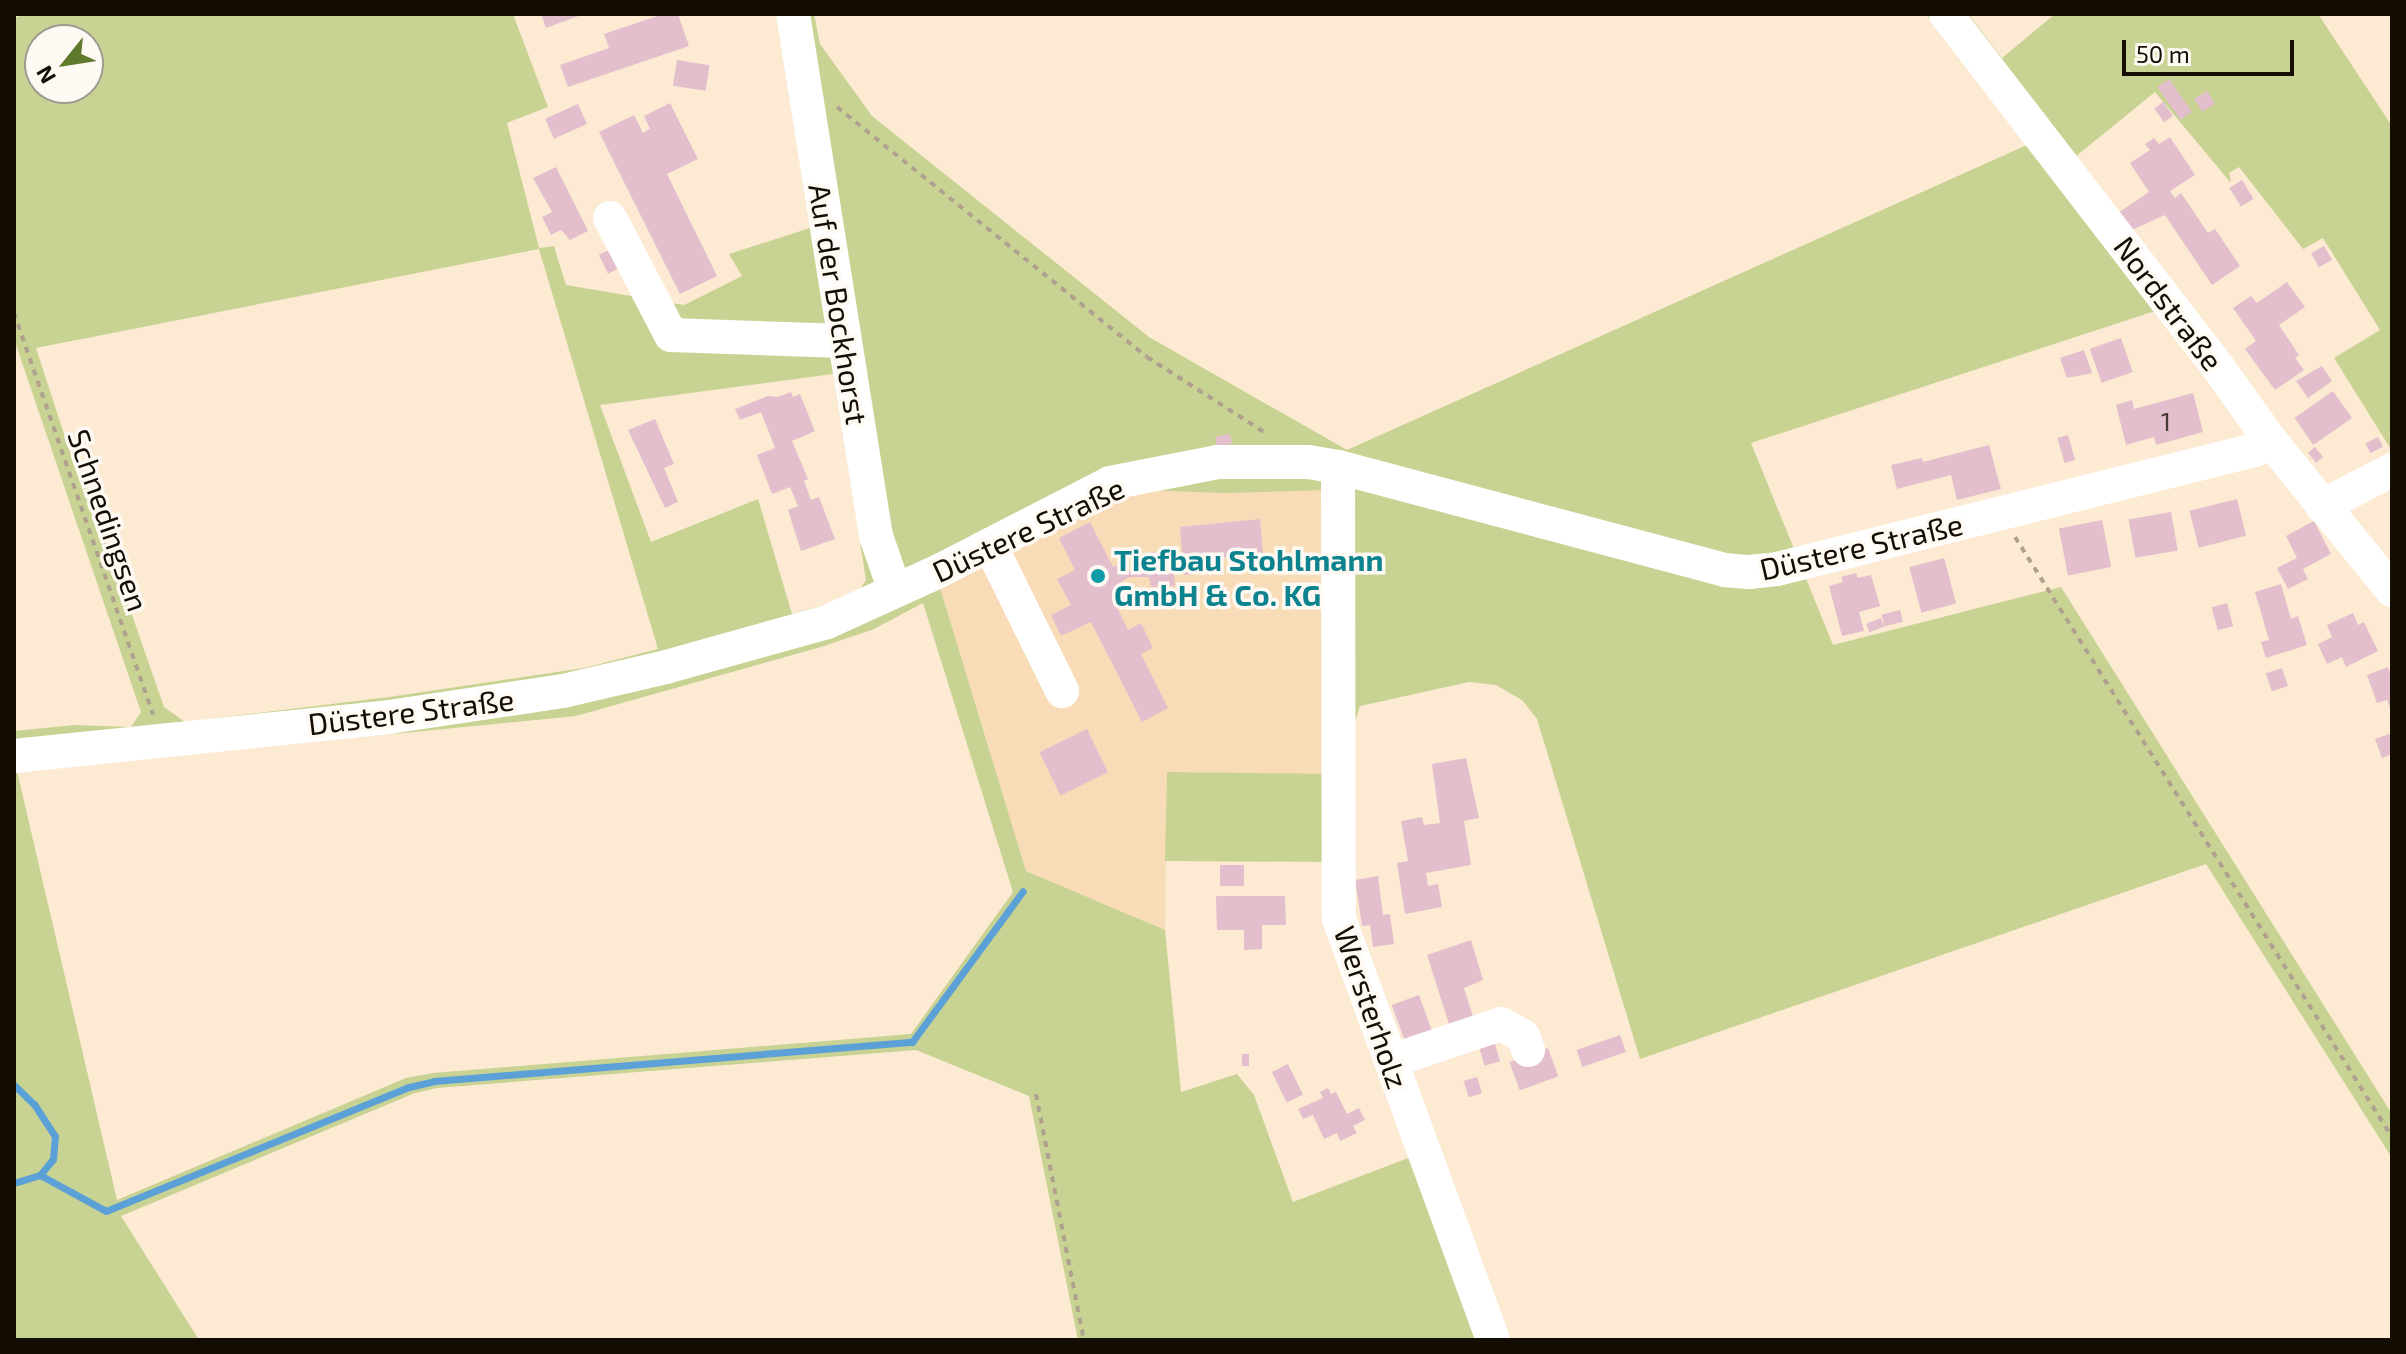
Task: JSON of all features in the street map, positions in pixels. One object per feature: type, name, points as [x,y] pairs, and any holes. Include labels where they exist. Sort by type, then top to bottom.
[{"type":"street","name":"Auf der Bockhorst","points":[[793,14],[876,536],[895,591]]},
{"type":"street","name":"Nordstraße","points":[[1946,14],[2218,367],[2270,440],[2392,590]]},
{"type":"street","points":[[610,218],[671,335],[844,341]]},
{"type":"street","name":"Düstere Straße","points":[[14,756],[389,717],[563,691],[809,628],[895,591],[1110,483],[1218,462],[1308,462],[1338,467],[1724,570],[1749,572],[1777,569],[2255,450],[2270,440]]},
{"type":"street","name":"Wersterholz","points":[[1338,467],[1339,919],[1493,1340]]},
{"type":"street","points":[[2322,506],[2392,470]]},
{"type":"street","points":[[990,545],[1062,691]]},
{"type":"street","points":[[1391,1061],[1501,1024],[1523,1036],[1528,1050]]},
{"type":"path","points":[[803,75],[849,118],[1147,357],[1271,437]]},
{"type":"path","name":"Schnedingsen","points":[[14,313],[162,740]]},
{"type":"path","points":[[2002,514],[2392,1137]]},
{"type":"path","points":[[1036,1094],[1084,1340]]},
{"type":"shaded area","points":[[1110,489],[1329,490],[1338,775],[1167,772],[1165,930],[1026,871],[941,591],[941,575]]},
{"type":"green space","points":[[26,14],[513,14],[548,107],[507,123],[539,248],[554,246],[566,285],[684,305],[742,276],[729,254],[810,228],[776,14],[814,14],[820,44],[872,116],[1149,337],[1347,450],[2027,145],[1926,14],[1968,14],[2002,58],[2055,14],[2318,14],[2392,126],[2392,451],[2334,358],[2380,330],[2323,238],[2303,249],[2239,167],[2229,173],[2231,183],[2155,92],[2075,157],[2155,311],[1751,443],[1833,645],[2061,587],[2392,1114],[2392,1158],[2206,864],[1640,1059],[1537,719],[1522,700],[1496,685],[1469,682],[1360,706],[1338,775],[1334,862],[1165,861],[1167,772],[1338,774],[1329,490],[1225,493],[1111,489],[941,575],[941,591],[1026,871],[1165,930],[1181,1092],[1237,1074],[1254,1095],[1293,1202],[1416,1155],[1507,1340],[1078,1340],[1029,1096],[916,1050],[437,1088],[415,1093],[121,1216],[199,1340],[14,1340],[14,731],[75,725],[131,727],[141,712],[14,339],[14,18]],"holes":[[[539,249],[658,649],[584,668],[389,697],[185,722],[164,707],[83,474],[77,474],[36,348]],[[833,374],[866,580],[856,596],[792,614],[758,499],[651,542],[600,405]],[[923,603],[1013,892],[911,1034],[433,1073],[406,1078],[117,1200],[17,771],[576,716],[821,647],[874,629]]]},
{"type":"building","points":[[541,14],[584,14],[546,28]]},
{"type":"building","points":[[663,14],[678,14],[689,46],[568,87],[560,65],[609,48],[604,34]]},
{"type":"building","points":[[677,60],[710,65],[706,91],[673,86]]},
{"type":"building","points":[[2169,79],[2192,112],[2180,120],[2158,87]]},
{"type":"building","points":[[2207,91],[2215,104],[2202,112],[2194,99]]},
{"type":"building","points":[[2163,102],[2173,116],[2164,122],[2154,108]]},
{"type":"building","points":[[670,103],[698,159],[667,174],[717,276],[680,294],[599,132],[634,115],[643,133],[650,129],[644,116]]},
{"type":"building","points":[[578,104],[587,124],[554,139],[545,119]]},
{"type":"building","points":[[2170,137],[2195,175],[2170,191],[2175,198],[2181,193],[2208,233],[2215,229],[2240,266],[2212,285],[2165,215],[2132,230],[2118,213],[2149,192],[2130,163],[2150,150],[2145,144],[2154,138],[2159,144]]},
{"type":"building","points":[[556,167],[588,231],[570,240],[561,230],[551,235],[542,217],[552,212],[533,178]]},
{"type":"building","points":[[2242,180],[2254,199],[2241,207],[2229,188]]},
{"type":"building","points":[[2324,246],[2332,260],[2319,267],[2311,254]]},
{"type":"building","points":[[609,250],[618,269],[608,274],[599,255]]},
{"type":"building","points":[[2287,282],[2305,307],[2279,325],[2299,355],[2295,358],[2304,370],[2275,390],[2245,349],[2256,341],[2233,308],[2251,296],[2257,303]]},
{"type":"building","points":[[2121,338],[2133,372],[2102,383],[2090,349]]},
{"type":"building","points":[[2084,350],[2092,373],[2067,378],[2060,358]]},
{"type":"building","points":[[2322,366],[2332,381],[2308,398],[2296,381]]},
{"type":"building","points":[[2333,391],[2352,418],[2313,445],[2294,418]]},
{"type":"building","points":[[791,392],[793,397],[800,394],[815,431],[792,441],[808,479],[804,481],[811,500],[819,497],[835,539],[801,551],[788,510],[798,506],[790,487],[772,494],[757,455],[775,448],[761,412],[740,420],[735,409],[768,396],[778,397]]},
{"type":"building","points":[[2193,393],[2203,432],[2156,445],[2154,437],[2126,445],[2116,405],[2132,400],[2134,409]]},
{"type":"building","points":[[655,419],[674,464],[664,468],[678,502],[665,508],[628,430]]},
{"type":"building","points":[[1230,434],[1232,444],[1217,447],[1215,437]]},
{"type":"building","points":[[2068,435],[2075,460],[2065,463],[2057,438]]},
{"type":"building","points":[[2378,437],[2383,447],[2371,453],[2366,443]]},
{"type":"building","points":[[1989,445],[2001,489],[1957,500],[1951,475],[1897,489],[1891,465],[1922,458],[1923,462]]},
{"type":"building","points":[[2315,447],[2323,457],[2316,463],[2308,453]]},
{"type":"building","points":[[2237,499],[2246,536],[2199,548],[2189,511]]},
{"type":"building","points":[[2171,512],[2178,550],[2135,558],[2129,519]]},
{"type":"building","points":[[1260,519],[1263,554],[1215,558],[1216,572],[1184,575],[1180,527]]},
{"type":"building","points":[[2102,520],[2111,567],[2068,576],[2059,528]]},
{"type":"building","points":[[2314,521],[2331,554],[2303,569],[2308,579],[2288,589],[2277,568],[2297,558],[2286,536]]},
{"type":"building","points":[[1090,522],[1113,567],[1124,562],[1129,571],[1149,570],[1148,553],[1172,551],[1175,586],[1151,587],[1149,577],[1130,577],[1121,582],[1131,602],[1118,609],[1128,630],[1141,623],[1153,648],[1141,654],[1168,708],[1142,722],[1091,622],[1061,636],[1051,615],[1071,605],[1057,579],[1075,570],[1059,538]]},
{"type":"building","points":[[1944,558],[1956,603],[1921,613],[1909,567]]},
{"type":"building","points":[[1856,573],[1858,578],[1871,575],[1880,606],[1859,612],[1864,631],[1842,636],[1829,586],[1843,582],[1841,577]]},
{"type":"building","points":[[2281,584],[2291,619],[2298,616],[2307,645],[2266,658],[2261,642],[2269,640],[2255,592]]},
{"type":"building","points":[[2227,603],[2233,626],[2218,630],[2212,607]]},
{"type":"building","points":[[1900,610],[1903,622],[1884,626],[1882,615]]},
{"type":"building","points":[[2353,613],[2358,625],[2364,622],[2378,651],[2346,667],[2342,657],[2327,664],[2318,644],[2332,637],[2327,625]]},
{"type":"building","points":[[1881,618],[1884,626],[1869,632],[1866,624]]},
{"type":"building","points":[[2388,667],[2392,678],[2392,713],[2387,700],[2377,703],[2367,675]]},
{"type":"building","points":[[2282,668],[2288,686],[2272,691],[2266,673]]},
{"type":"building","points":[[1087,729],[1108,772],[1060,795],[1039,752]]},
{"type":"building","points":[[2392,733],[2392,754],[2382,758],[2375,739]]},
{"type":"building","points":[[1466,758],[1479,818],[1464,821],[1471,865],[1426,873],[1428,886],[1438,884],[1442,907],[1405,914],[1397,863],[1408,861],[1401,821],[1422,817],[1424,825],[1440,823],[1432,764]]},
{"type":"building","points":[[1220,865],[1244,865],[1244,886],[1220,886]]},
{"type":"building","points":[[1378,876],[1383,915],[1390,914],[1394,944],[1373,947],[1370,925],[1362,926],[1355,880]]},
{"type":"building","points":[[1216,896],[1285,896],[1286,925],[1262,925],[1262,949],[1244,950],[1244,930],[1217,930]]},
{"type":"building","points":[[1471,940],[1483,980],[1464,988],[1475,1023],[1451,1030],[1427,955]]},
{"type":"building","points":[[1419,995],[1434,1036],[1407,1046],[1392,1005]]},
{"type":"building","points":[[1620,1035],[1626,1052],[1582,1067],[1577,1050]]},
{"type":"building","points":[[1495,1044],[1500,1061],[1485,1066],[1480,1048]]},
{"type":"building","points":[[1548,1048],[1558,1076],[1520,1090],[1509,1062]]},
{"type":"building","points":[[1242,1054],[1249,1054],[1249,1066],[1242,1066]]},
{"type":"building","points":[[1288,1064],[1303,1095],[1287,1102],[1272,1072]]},
{"type":"building","points":[[1477,1077],[1482,1093],[1469,1097],[1464,1081]]},
{"type":"building","points":[[1328,1088],[1331,1094],[1336,1092],[1347,1114],[1359,1108],[1365,1120],[1353,1126],[1357,1133],[1340,1141],[1337,1133],[1324,1139],[1313,1115],[1303,1119],[1298,1109],[1323,1098],[1320,1092]]},
{"type":"waterway","points":[[40,1175],[106,1211],[409,1087],[434,1081],[912,1042],[1023,891]]},
{"type":"waterway","points":[[14,1085],[34,1104],[55,1136],[53,1159],[40,1175],[14,1183]]},
{"type":"place","name":"Tiefbau Stohlmann GmbH & Co. KG","points":[[1098,576]]}]
